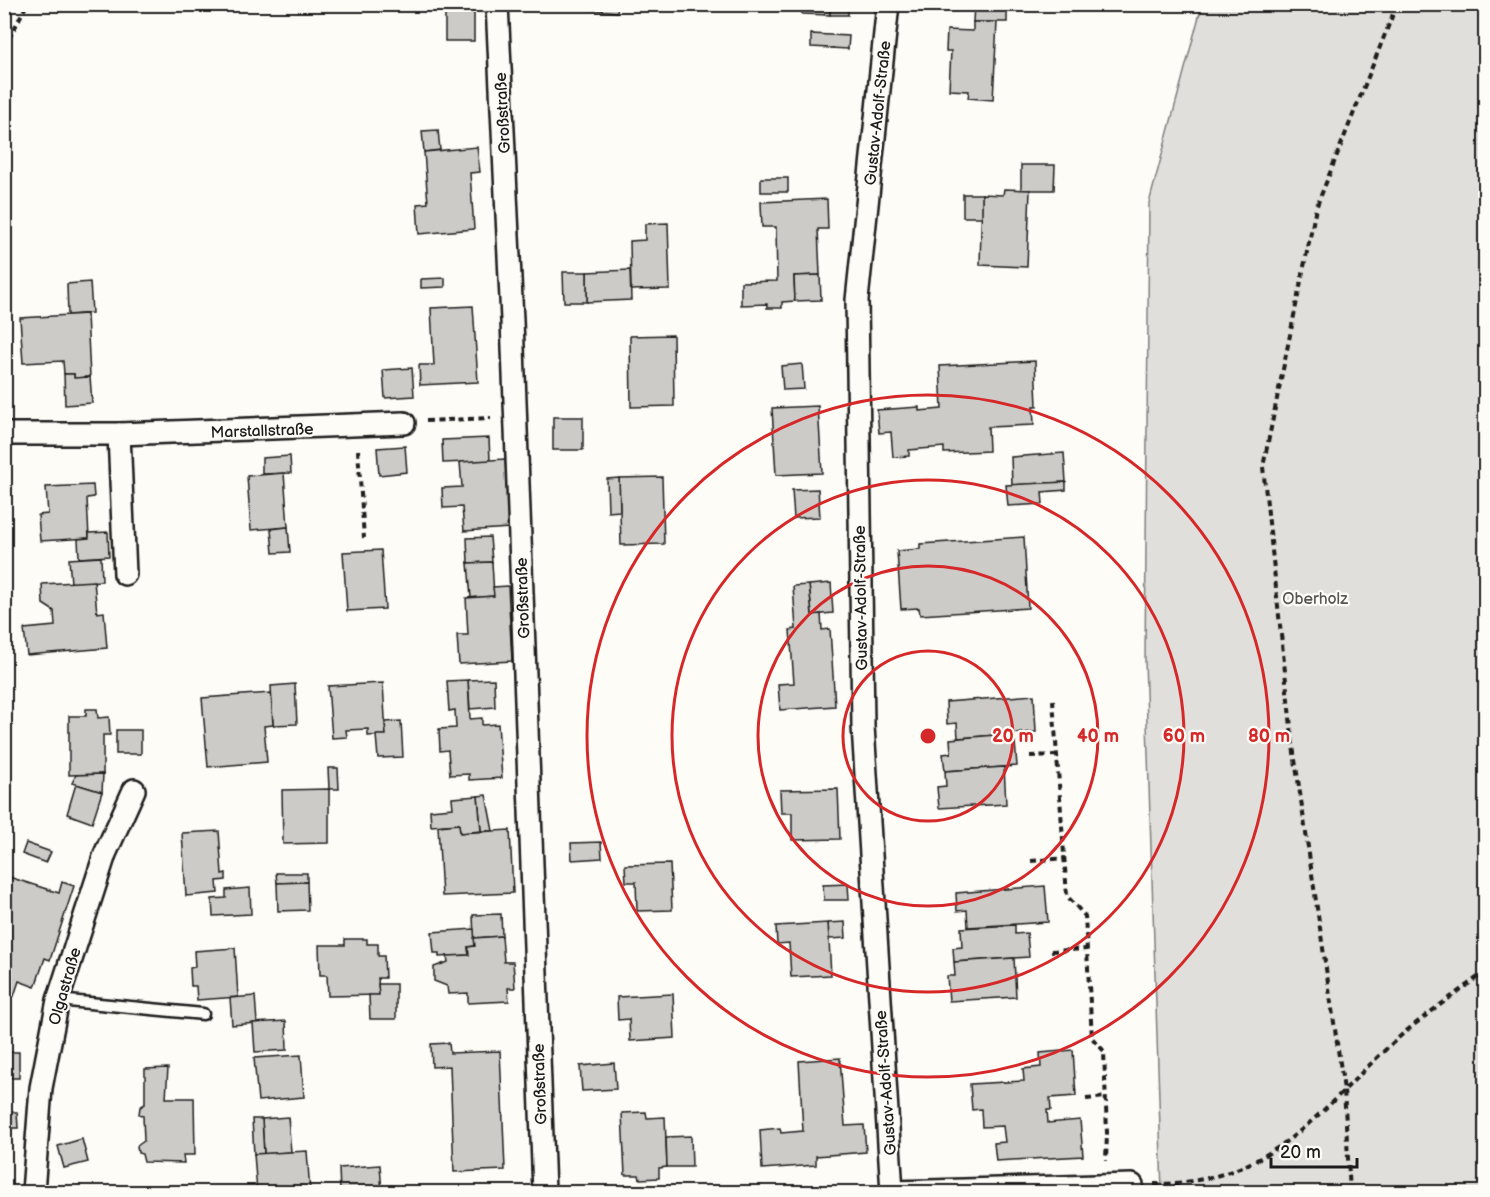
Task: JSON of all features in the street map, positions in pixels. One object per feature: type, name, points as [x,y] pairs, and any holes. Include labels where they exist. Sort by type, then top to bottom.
[{"type":"street","name":"Großstraße","points":[[497,4],[516,417],[544,1192]]},
{"type":"street","name":"Gustav-Adolf-Straße","points":[[888,4],[857,300],[862,726],[892,1192]]},
{"type":"street","name":"Marstallstraße","points":[[4,434],[118,434],[405,423]]},
{"type":"street","points":[[118,434],[125,574]]},
{"type":"street","name":"Olgastraße","points":[[33,1192],[41,1088],[58,1000],[105,854],[134,790]]},
{"type":"street","points":[[892,1192],[1131,1185]]},
{"type":"lane","points":[[58,1000],[203,1014]]},
{"type":"path","points":[[4,48],[27,4]]},
{"type":"path","points":[[1350,1192],[1344,1090],[1293,746],[1263,467],[1316,208],[1397,4]]},
{"type":"path","points":[[405,423],[516,417]]},
{"type":"path","points":[[356,425],[364,538]]},
{"type":"path","points":[[1053,700],[1067,896],[1085,916],[1092,1038],[1104,1051],[1107,1133],[1104,1186]]},
{"type":"path","points":[[1030,756],[1057,755]]},
{"type":"path","points":[[1030,861],[1065,858]]},
{"type":"path","points":[[1051,951],[1087,949]]},
{"type":"path","points":[[1131,1185],[1172,1184],[1223,1174],[1267,1156],[1309,1126],[1405,1032],[1485,971]]},
{"type":"path","points":[[1086,1099],[1106,1097]]},
{"type":"path","points":[[1172,1184],[1186,1192]]},
{"type":"green space","name":"Oberholz","points":[[1202,5],[1485,5],[1485,1192],[1162,1192],[1145,660],[1149,203]]},
{"type":"building","points":[[445,4],[474,4],[474,41],[445,41]]},
{"type":"building","points":[[545,4],[574,4],[574,8]]},
{"type":"building","points":[[574,4],[618,4],[617,12],[574,8]]},
{"type":"building","points":[[802,4],[830,4],[830,15],[802,14]]},
{"type":"building","points":[[830,4],[848,4],[848,15],[830,15]]},
{"type":"building","points":[[974,4],[1007,4],[1007,22],[973,22]]},
{"type":"building","points":[[973,22],[997,22],[993,100],[968,98],[969,91],[949,90],[951,51],[946,51],[947,30],[973,31]]},
{"type":"building","points":[[811,34],[849,36],[848,49],[811,47]]},
{"type":"building","points":[[438,130],[440,150],[424,152],[422,131]]},
{"type":"building","points":[[477,147],[480,172],[470,173],[474,229],[419,234],[417,204],[428,203],[424,152]]},
{"type":"building","points":[[1021,165],[1055,165],[1054,190],[1021,190]]},
{"type":"building","points":[[761,178],[788,178],[788,192],[761,192]]},
{"type":"building","points":[[1004,189],[1030,190],[1027,267],[980,265],[982,194],[1003,195]]},
{"type":"building","points":[[963,194],[982,194],[982,217],[963,217]]},
{"type":"building","points":[[827,199],[828,229],[818,229],[820,275],[794,276],[795,301],[782,302],[782,308],[767,308],[767,304],[741,305],[741,282],[777,281],[776,227],[762,227],[761,202]]},
{"type":"building","points":[[668,223],[670,289],[631,290],[630,241],[645,240],[645,224]]},
{"type":"building","points":[[630,270],[631,300],[587,302],[587,272]]},
{"type":"building","points":[[563,272],[587,272],[587,302],[564,302]]},
{"type":"building","points":[[820,275],[821,300],[795,301],[794,276]]},
{"type":"building","points":[[445,278],[445,287],[421,288],[421,279]]},
{"type":"building","points":[[90,282],[92,313],[68,315],[67,284]]},
{"type":"building","points":[[473,306],[478,382],[420,385],[419,365],[434,365],[431,308]]},
{"type":"building","points":[[87,314],[90,377],[74,378],[74,374],[64,374],[63,361],[23,363],[20,318]]},
{"type":"building","points":[[673,335],[674,406],[631,407],[630,336]]},
{"type":"building","points":[[1035,361],[1037,406],[1033,406],[1034,425],[988,427],[989,451],[944,453],[944,447],[909,450],[909,456],[893,457],[891,432],[879,433],[877,410],[919,407],[919,411],[942,409],[940,366]]},
{"type":"building","points":[[802,364],[804,389],[783,390],[781,366]]},
{"type":"building","points":[[412,368],[414,396],[385,398],[383,370]]},
{"type":"building","points":[[64,374],[74,374],[74,378],[90,377],[92,403],[65,405]]},
{"type":"building","points":[[818,406],[822,473],[776,475],[772,408]]},
{"type":"building","points":[[553,417],[583,417],[583,450],[553,450]]},
{"type":"building","points":[[489,438],[490,461],[443,463],[442,440]]},
{"type":"building","points":[[405,446],[407,472],[379,475],[377,448]]},
{"type":"building","points":[[1064,453],[1066,482],[1012,485],[1011,457]]},
{"type":"building","points":[[290,456],[291,473],[262,474],[262,458]]},
{"type":"building","points":[[505,459],[510,528],[464,531],[462,507],[443,508],[442,488],[462,487],[460,462]]},
{"type":"building","points":[[284,473],[288,527],[251,530],[247,476]]},
{"type":"building","points":[[662,477],[664,544],[621,545],[619,478]]},
{"type":"building","points":[[619,478],[620,511],[608,512],[607,479]]},
{"type":"building","points":[[1066,482],[1066,490],[1042,492],[1043,504],[1008,506],[1006,485]]},
{"type":"building","points":[[93,485],[94,497],[87,498],[89,538],[40,541],[38,515],[48,514],[46,487]]},
{"type":"building","points":[[818,489],[820,517],[794,518],[792,490]]},
{"type":"building","points":[[288,527],[290,552],[273,553],[271,529]]},
{"type":"building","points":[[108,532],[109,556],[79,558],[78,539],[89,538],[89,533]]},
{"type":"building","points":[[490,537],[492,562],[468,563],[467,538]]},
{"type":"building","points":[[1024,537],[1028,608],[920,615],[919,608],[901,609],[897,551],[920,549],[920,544]]},
{"type":"building","points":[[381,550],[385,609],[347,611],[343,552]]},
{"type":"building","points":[[101,557],[102,581],[71,583],[69,559]]},
{"type":"building","points":[[492,562],[494,596],[471,598],[468,563]]},
{"type":"building","points":[[94,581],[97,613],[104,612],[107,648],[27,655],[24,629],[55,626],[54,611],[43,604],[42,584]]},
{"type":"building","points":[[831,583],[833,613],[812,615],[809,585]]},
{"type":"building","points":[[809,585],[812,615],[821,614],[822,630],[830,629],[835,706],[780,710],[778,684],[794,683],[790,630],[796,629],[793,586]]},
{"type":"building","points":[[508,586],[512,661],[459,664],[457,635],[468,635],[466,598],[494,596],[493,587]]},
{"type":"building","points":[[494,679],[495,707],[470,709],[468,680]]},
{"type":"building","points":[[468,680],[470,719],[482,718],[482,725],[498,724],[502,778],[469,780],[469,774],[450,775],[448,750],[440,751],[439,729],[456,728],[455,710],[449,711],[447,681]]},
{"type":"building","points":[[383,683],[386,735],[368,736],[368,729],[346,730],[347,737],[332,738],[328,686]]},
{"type":"building","points":[[295,684],[297,724],[273,725],[271,686]]},
{"type":"building","points":[[271,693],[273,725],[264,726],[267,762],[208,767],[202,698]]},
{"type":"building","points":[[1034,695],[1036,732],[958,738],[957,723],[947,724],[946,702]]},
{"type":"building","points":[[86,709],[97,709],[98,718],[109,717],[110,735],[103,735],[103,774],[69,775],[69,716],[86,716]]},
{"type":"building","points":[[401,721],[403,757],[378,758],[376,735],[386,735],[385,722]]},
{"type":"building","points":[[116,730],[141,730],[141,754],[116,754]]},
{"type":"building","points":[[1006,734],[1007,743],[1015,742],[1017,766],[945,771],[943,754],[951,753],[950,739]]},
{"type":"building","points":[[1004,767],[1006,804],[939,808],[937,787],[946,786],[945,771]]},
{"type":"building","points":[[328,768],[338,768],[339,789],[329,789]]},
{"type":"building","points":[[103,774],[102,792],[72,783],[76,775]]},
{"type":"building","points":[[76,784],[102,792],[92,823],[67,814]]},
{"type":"building","points":[[329,789],[329,843],[283,844],[282,790]]},
{"type":"building","points":[[838,789],[840,839],[792,840],[792,813],[781,813],[780,790]]},
{"type":"building","points":[[486,795],[493,831],[481,831],[478,796]]},
{"type":"building","points":[[478,796],[481,831],[460,833],[459,824],[431,826],[430,810],[453,808],[452,798]]},
{"type":"building","points":[[459,824],[460,833],[510,830],[513,893],[442,896],[438,826]]},
{"type":"building","points":[[219,831],[222,874],[226,873],[226,880],[217,881],[218,893],[186,896],[182,833]]},
{"type":"building","points":[[601,842],[602,858],[572,860],[571,843]]},
{"type":"building","points":[[26,843],[51,852],[46,863],[22,854]]},
{"type":"building","points":[[670,864],[672,910],[637,911],[636,882],[626,882],[625,865]]},
{"type":"building","points":[[276,873],[307,873],[307,882],[277,883]]},
{"type":"building","points":[[6,876],[59,893],[62,882],[74,886],[50,960],[45,958],[35,987],[19,981],[14,996],[4,993],[4,916],[8,905],[4,904]]},
{"type":"building","points":[[307,882],[308,910],[278,911],[277,883]]},
{"type":"building","points":[[848,884],[849,900],[824,900],[823,885]]},
{"type":"building","points":[[1045,886],[1048,922],[968,927],[967,910],[957,911],[956,893]]},
{"type":"building","points":[[250,888],[251,914],[213,916],[212,899],[226,898],[226,890]]},
{"type":"building","points":[[501,914],[502,936],[474,938],[473,915]]},
{"type":"building","points":[[845,922],[846,938],[829,939],[828,923]]},
{"type":"building","points":[[828,923],[831,975],[791,977],[789,943],[777,944],[776,926]]},
{"type":"building","points":[[1015,925],[1015,934],[1027,933],[1029,957],[954,962],[953,948],[962,947],[961,928]]},
{"type":"building","points":[[474,929],[475,946],[468,947],[469,955],[439,957],[439,953],[434,953],[432,932]]},
{"type":"building","points":[[502,936],[504,962],[513,962],[515,988],[508,988],[509,1001],[468,1003],[468,993],[448,994],[447,986],[434,981],[434,967],[448,962],[447,956],[469,955],[468,947],[475,946],[474,938]]},
{"type":"building","points":[[345,939],[367,939],[367,944],[378,944],[378,956],[384,956],[385,978],[378,978],[379,995],[328,996],[327,975],[320,975],[319,945],[345,945]]},
{"type":"building","points":[[235,948],[238,997],[197,1000],[196,986],[191,986],[190,968],[195,967],[194,951]]},
{"type":"building","points":[[1014,958],[1016,997],[949,1001],[947,976],[955,976],[954,962]]},
{"type":"building","points":[[378,984],[396,984],[396,1019],[370,1019],[369,995],[379,995]]},
{"type":"building","points":[[673,994],[675,1038],[630,1041],[629,1019],[618,1020],[617,997]]},
{"type":"building","points":[[255,996],[257,1023],[232,1025],[230,998]]},
{"type":"building","points":[[286,1021],[287,1050],[255,1052],[253,1023]]},
{"type":"building","points":[[449,1043],[450,1053],[500,1051],[505,1170],[454,1172],[450,1066],[432,1067],[431,1044]]},
{"type":"building","points":[[1073,1050],[1076,1096],[1050,1098],[1051,1110],[1047,1110],[1048,1123],[1080,1120],[1083,1156],[996,1161],[994,1143],[1005,1142],[1003,1126],[982,1127],[981,1109],[972,1110],[970,1084],[1024,1081],[1023,1069],[1041,1067],[1040,1053]]},
{"type":"building","points":[[4,1052],[19,1052],[19,1078],[4,1078]]},
{"type":"building","points":[[301,1055],[304,1097],[258,1101],[254,1058]]},
{"type":"building","points":[[840,1058],[845,1126],[864,1125],[866,1152],[816,1156],[816,1165],[762,1169],[760,1130],[780,1128],[781,1133],[803,1131],[799,1061]]},
{"type":"building","points":[[614,1063],[616,1089],[582,1091],[580,1066]]},
{"type":"building","points":[[168,1068],[166,1098],[194,1098],[195,1155],[183,1155],[184,1163],[144,1162],[142,1154],[138,1153],[137,1146],[144,1141],[143,1116],[139,1114],[140,1107],[145,1104],[145,1069]]},
{"type":"building","points":[[4,1092],[8,1092],[9,1112],[17,1112],[18,1128],[4,1128]]},
{"type":"building","points":[[646,1112],[647,1118],[665,1117],[667,1167],[659,1168],[659,1178],[640,1179],[639,1175],[625,1175],[622,1113]]},
{"type":"building","points":[[288,1117],[291,1152],[264,1154],[262,1119]]},
{"type":"building","points":[[252,1119],[262,1119],[264,1154],[254,1154]]},
{"type":"building","points":[[691,1136],[692,1167],[667,1167],[666,1137]]},
{"type":"building","points":[[82,1139],[88,1162],[64,1168],[58,1146]]},
{"type":"building","points":[[307,1151],[310,1192],[257,1192],[254,1154]]},
{"type":"building","points":[[380,1165],[382,1192],[340,1192],[339,1168]]}]
